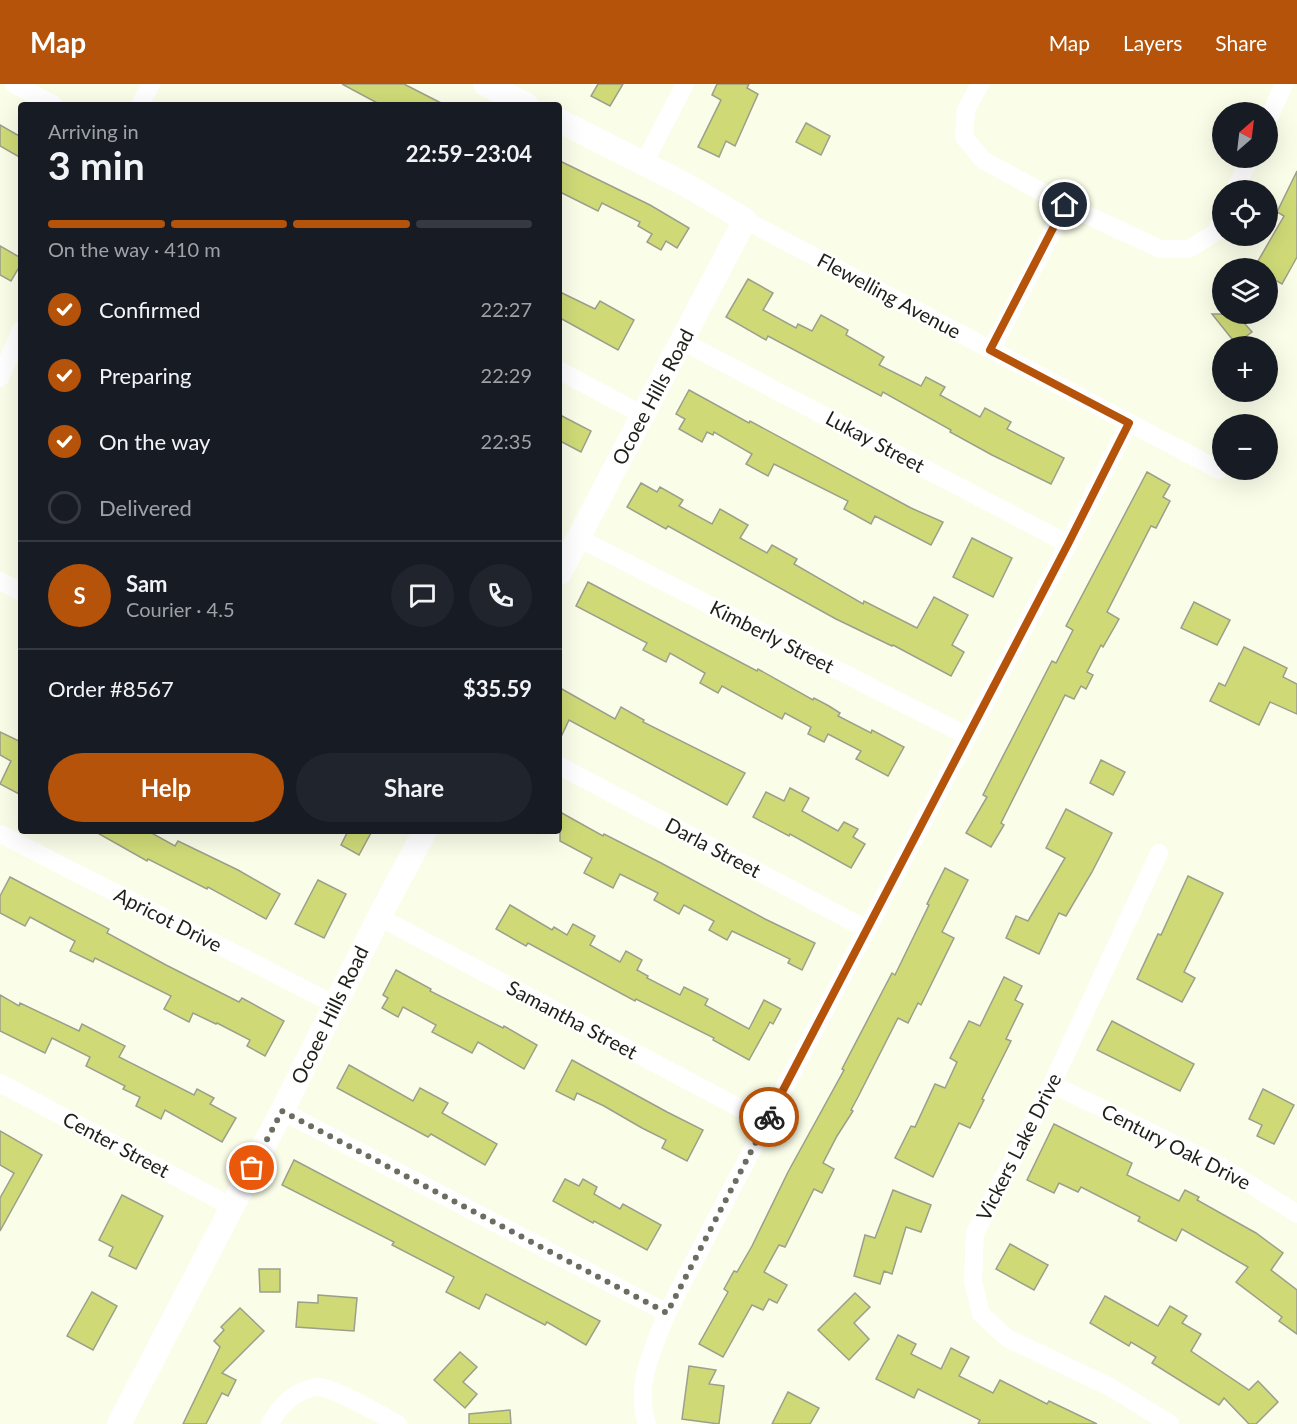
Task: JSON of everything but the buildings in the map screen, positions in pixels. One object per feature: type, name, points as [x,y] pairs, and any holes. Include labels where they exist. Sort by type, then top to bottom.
[{"type":"street","points":[[14,84],[48,102]]},
{"type":"street","points":[[142,102],[152,84]]},
{"type":"street","points":[[485,84],[521,102]]},
{"type":"street","points":[[644,163],[684,84]]},
{"type":"street","points":[[980,84],[966,110],[964,137],[983,160],[1065,205],[1160,249],[1189,249],[1212,235]]},
{"type":"street","points":[[1276,102],[1284,84]]},
{"type":"street","name":"Flewelling Avenue","points":[[562,122],[644,163],[745,220],[1212,466]]},
{"type":"street","points":[[990,350],[1065,205]]},
{"type":"street","name":"Ocoee Hills Road","points":[[562,569],[745,220]]},
{"type":"street","points":[[0,330],[18,336]]},
{"type":"street","points":[[0,378],[18,341]]},
{"type":"street","name":"Lukay Street","points":[[682,341],[1068,544]]},
{"type":"street","points":[[562,372],[643,415]]},
{"type":"street","points":[[647,1424],[642,1398],[645,1368],[667,1313],[1129,423]]},
{"type":"street","name":"Kimberly Street","points":[[578,538],[967,736]]},
{"type":"street","points":[[0,581],[18,590]]},
{"type":"street","name":"Darla Street","points":[[562,767],[866,929]]},
{"type":"street","name":"Apricot Drive","points":[[0,834],[336,1005]]},
{"type":"street","name":"Ocoee Hills Road","points":[[119,1424],[423,834]]},
{"type":"street","name":"Vickers Lake Drive","points":[[1159,853],[1052,1084],[975,1233],[973,1281],[981,1314],[1007,1338],[1112,1388],[1170,1424]]},
{"type":"street","name":"Samantha Street","points":[[379,917],[766,1122]]},
{"type":"street","name":"Center Street","points":[[0,1083],[232,1207]]},
{"type":"street","name":"Century Oak Drive","points":[[1052,1084],[1224,1168],[1297,1214]]},
{"type":"street","points":[[282,1111],[667,1313]]},
{"type":"street","points":[[270,1424],[289,1397],[318,1387],[346,1397],[398,1424]]},
{"type":"way so far","points":[[252,1168],[282,1111],[667,1313],[769,1117]]},
{"type":"route","points":[[769,1117],[1129,423],[990,350],[1065,205]]}]
